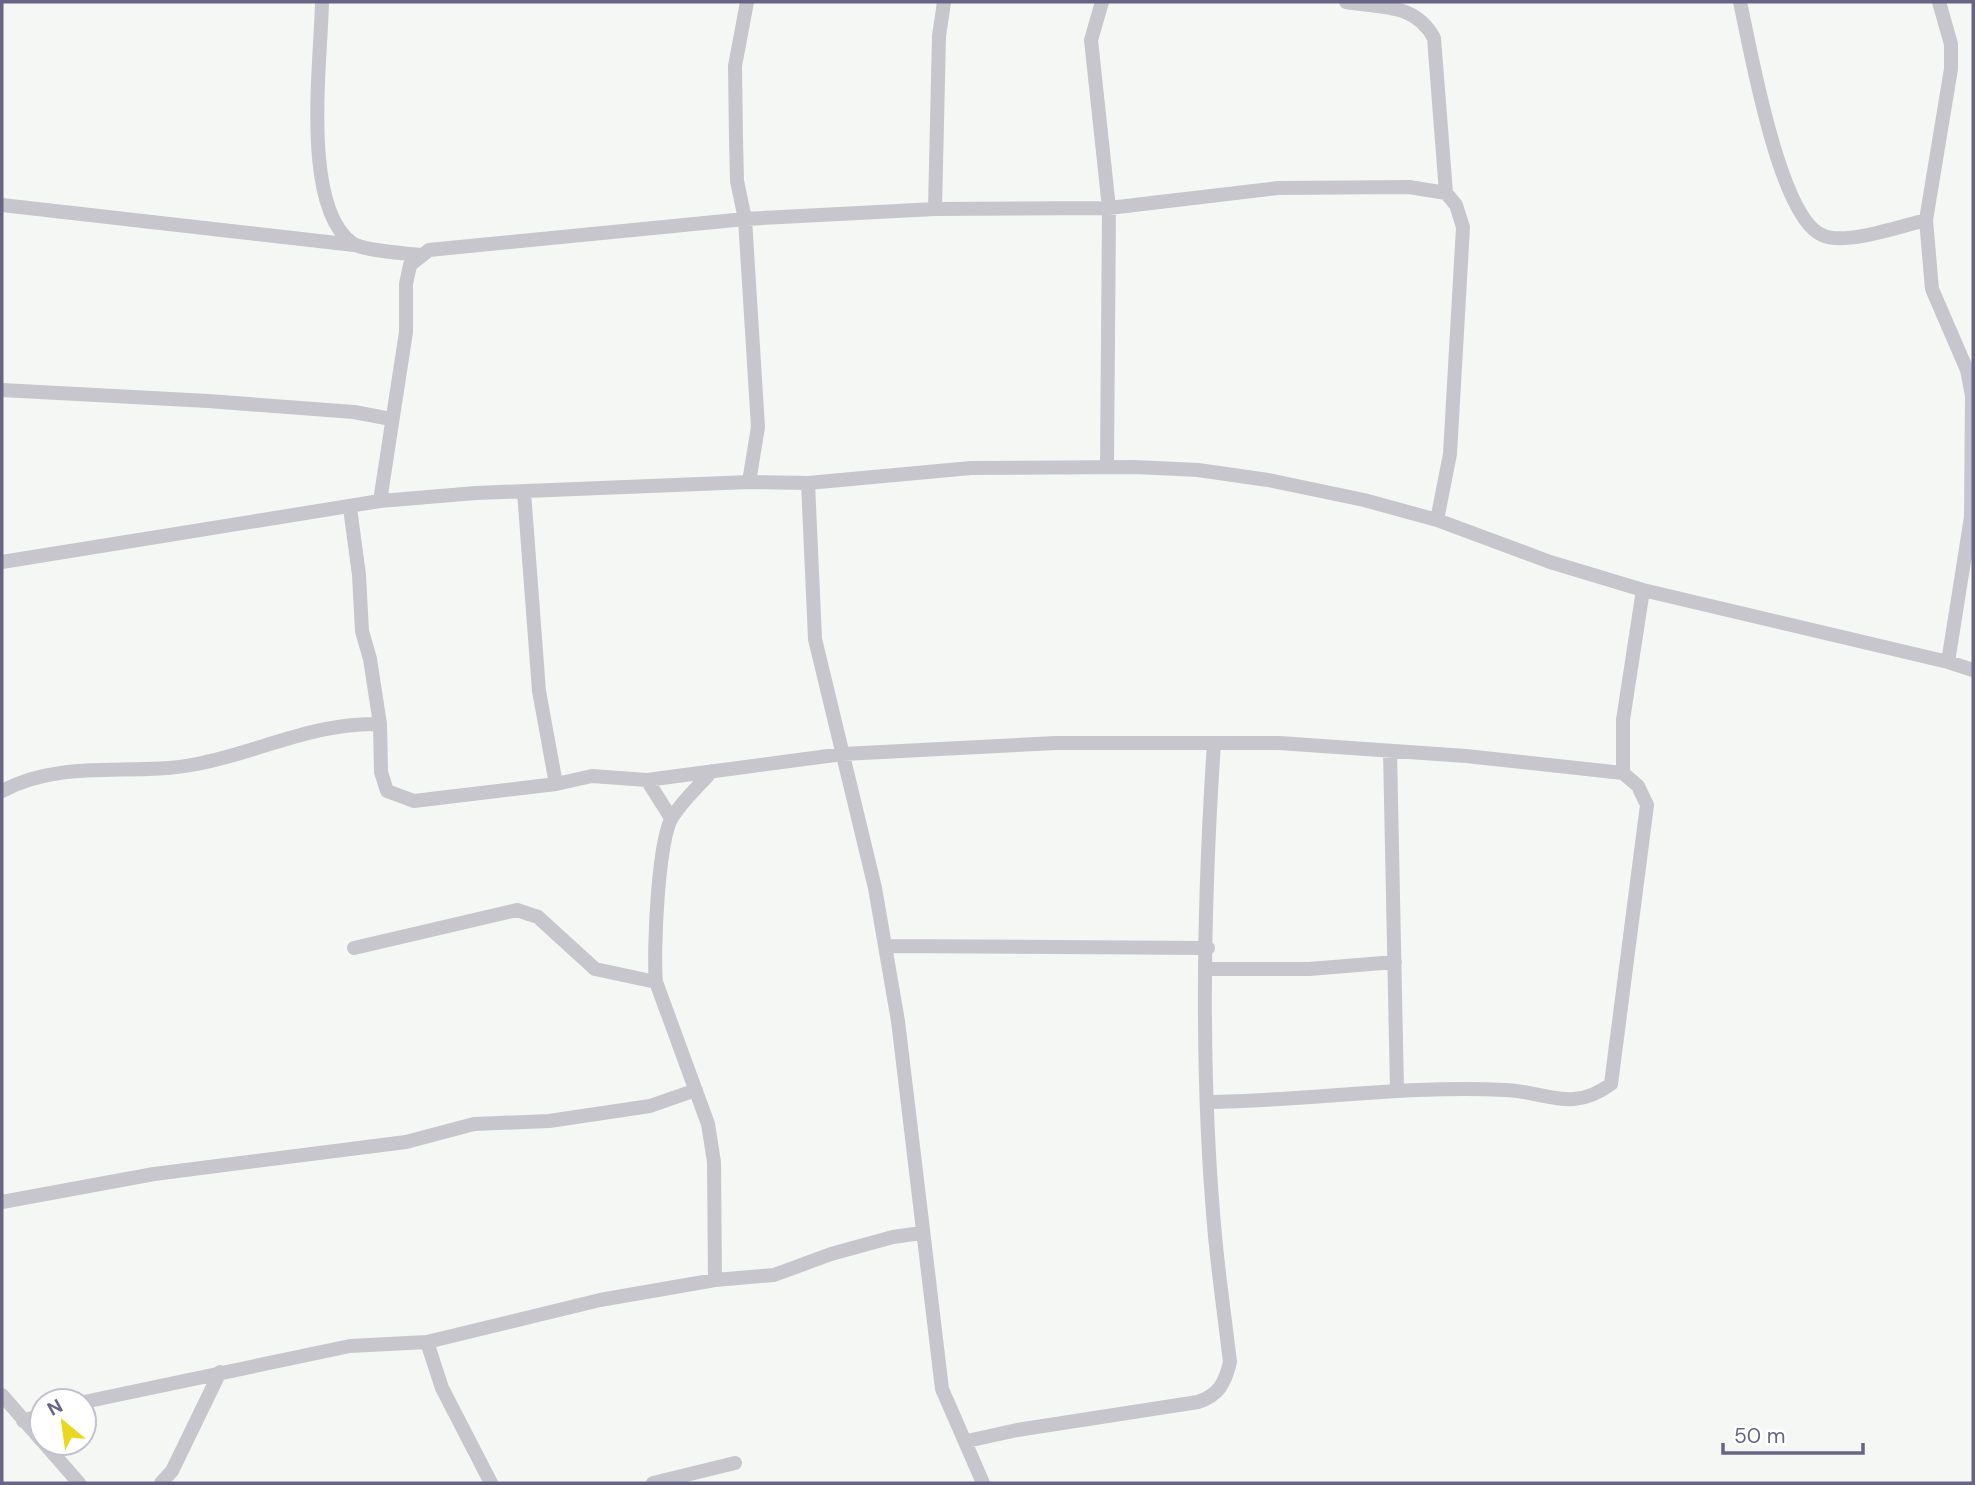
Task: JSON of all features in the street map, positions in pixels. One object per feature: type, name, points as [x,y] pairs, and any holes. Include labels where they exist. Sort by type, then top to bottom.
[{"type":"street","points":[[322,2],[318,164],[337,229],[354,245]]},
{"type":"street","points":[[747,2],[736,66],[737,181],[745,219],[758,427],[749,482]]},
{"type":"street","points":[[935,209],[939,36],[944,2]]},
{"type":"street","points":[[1102,2],[1091,40],[1109,208],[1107,466]]},
{"type":"street","points":[[1346,2],[1409,12],[1424,20],[1434,38],[1446,192],[1456,205],[1464,227],[1450,453],[1437,520]]},
{"type":"street","points":[[1740,2],[1774,152],[1806,221],[1821,235],[1843,239],[1926,220]]},
{"type":"street","points":[[1940,2],[1951,44],[1951,69],[1926,220],[1932,289],[1967,370],[1973,396],[1971,517],[1948,662]]},
{"type":"street","points":[[380,502],[406,332],[406,284],[410,265],[420,255],[441,248],[745,219],[935,209],[1109,208],[1278,188],[1409,187],[1446,192]]},
{"type":"street","points":[[2,205],[420,255]]},
{"type":"street","points":[[2,390],[208,401],[354,412],[391,419]]},
{"type":"street","points":[[2,562],[380,502],[476,493],[749,482],[808,483],[971,468],[1107,466],[1198,470],[1268,480],[1364,500],[1437,520],[1550,562],[1643,590],[1973,670]]},
{"type":"street","points":[[808,483],[815,639],[875,888],[898,1021],[921,1233],[942,1390],[967,1441],[983,1483]]},
{"type":"street","points":[[524,492],[539,691],[556,784]]},
{"type":"street","points":[[350,508],[359,575],[362,631],[370,659],[380,724],[381,772],[387,791],[414,801],[556,784],[592,776],[647,780],[843,754],[1056,743],[1279,743],[1390,751],[1623,773],[1638,786],[1647,805],[1611,1084],[1594,1097],[1572,1100],[1509,1090],[1397,1090],[1207,1102]]},
{"type":"street","points":[[1623,773],[1623,720],[1643,590]]},
{"type":"street","points":[[2,791],[64,772],[195,764],[328,727],[380,724]]},
{"type":"street","points":[[967,1441],[1198,1402],[1215,1394],[1226,1383],[1230,1362],[1215,1236],[1207,1102],[1208,948],[1205,883],[1214,743]]},
{"type":"street","points":[[1390,751],[1397,1090]]},
{"type":"street","points":[[712,771],[671,818],[658,895],[654,958],[656,982],[708,1124],[714,1162],[715,1280]]},
{"type":"street","points":[[647,780],[671,818]]},
{"type":"street","points":[[354,948],[517,910],[538,917],[595,969],[656,982]]},
{"type":"street","points":[[885,946],[1208,948]]},
{"type":"street","points":[[1207,969],[1308,969],[1395,962]]},
{"type":"street","points":[[2,1202],[154,1174],[407,1142],[474,1124],[549,1121],[650,1106],[695,1090]]},
{"type":"street","points":[[98,1399],[350,1346],[427,1342],[600,1300],[715,1280],[774,1275],[831,1254],[893,1237],[921,1233]]},
{"type":"street","points":[[427,1342],[442,1388],[491,1483]]},
{"type":"street","points":[[161,1483],[178,1460],[220,1372]]},
{"type":"street","points":[[2,1395],[28,1426]]},
{"type":"street","points":[[23,1421],[28,1419]]},
{"type":"street","points":[[56,1457],[79,1483]]},
{"type":"street","points":[[653,1483],[735,1464]]}]
